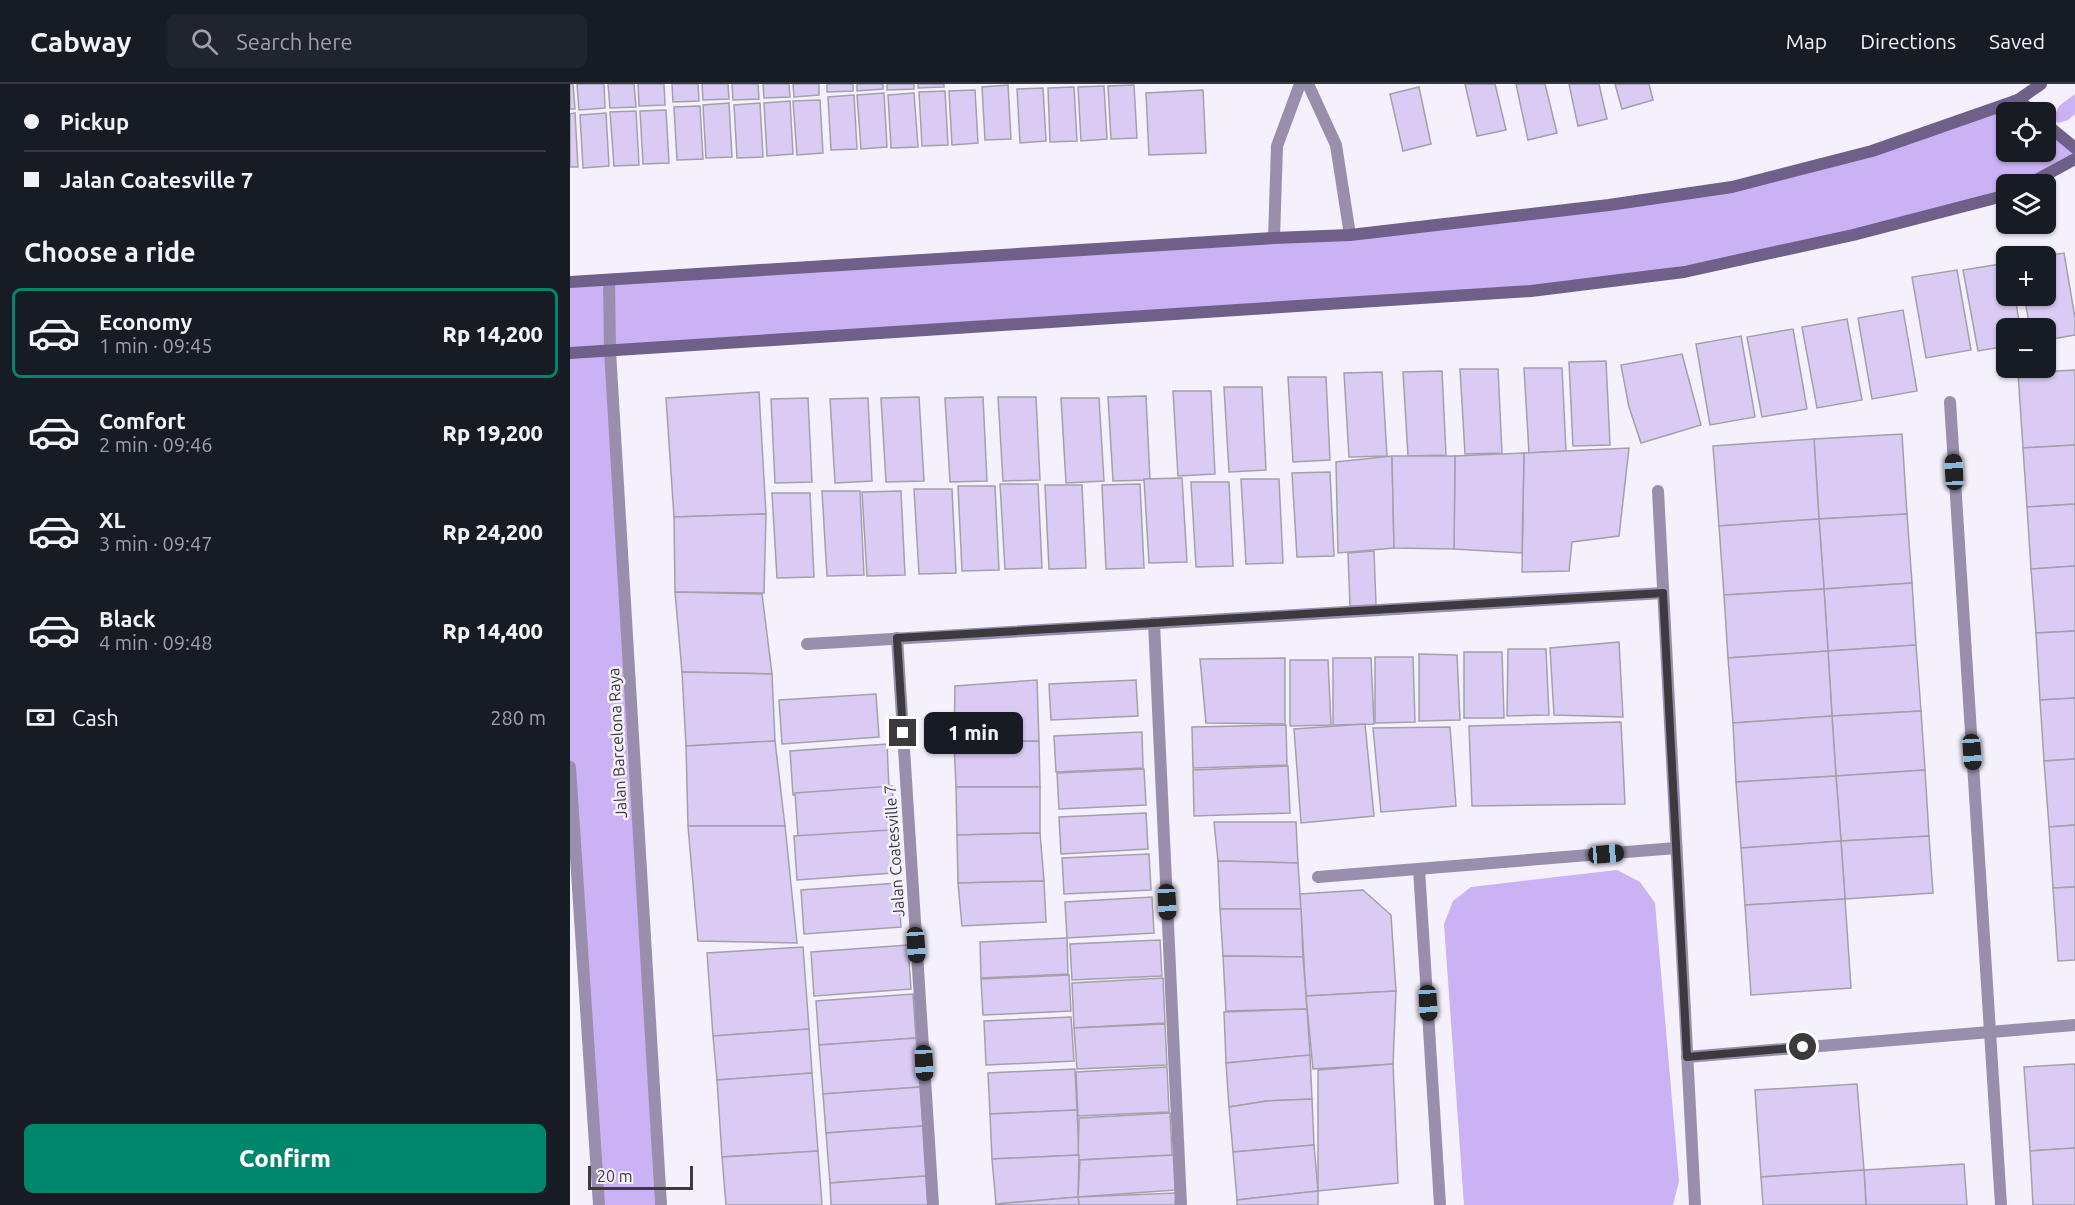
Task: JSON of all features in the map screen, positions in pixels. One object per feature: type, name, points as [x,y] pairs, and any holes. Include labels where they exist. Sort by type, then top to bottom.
[{"type":"street","points":[[1274,238],[1277,146],[1300,84]]},
{"type":"street","points":[[1308,84],[1336,144],[1350,235]]},
{"type":"street","points":[[570,282],[1350,235],[1609,205],[1732,187],[1872,151],[2018,100],[2041,84]]},
{"type":"street","points":[[2056,132],[2075,148]]},
{"type":"street","points":[[2047,174],[2075,159]]},
{"type":"street","points":[[570,353],[1531,291],[1684,272],[1853,235],[1996,198]]},
{"type":"street","name":"Jalan Barcelona Raya","points":[[609,280],[610,351],[661,1205]]},
{"type":"street","points":[[1950,402],[2001,1205]]},
{"type":"street","points":[[1658,491],[1695,1205]]},
{"type":"street","points":[[807,644],[1663,593]]},
{"type":"street","points":[[1154,623],[1181,1205]]},
{"type":"street","name":"Jalan Coatesville 7","points":[[897,638],[933,1205]]},
{"type":"street","points":[[570,767],[599,1205]]},
{"type":"street","points":[[1318,877],[1676,848]]},
{"type":"street","points":[[1419,869],[1440,1205]]},
{"type":"street","points":[[1687,1057],[2075,1025]]},
{"type":"shaded area","points":[[2075,94],[2075,114],[2068,120],[2058,123],[2056,112],[2059,106]]},
{"type":"shaded area","points":[[1996,108],[1996,162],[2056,162],[2056,132],[2075,148],[2075,159],[2047,174],[1996,174],[1996,198],[1804,246],[1531,291],[610,351],[655,1205],[599,1205],[570,767],[570,282],[1350,235],[1732,187],[1872,151]]},
{"type":"shaded area","points":[[1617,870],[1640,882],[1655,903],[1679,1181],[1673,1205],[1464,1205],[1444,924],[1453,901],[1471,887]]},
{"type":"building","points":[[570,84],[573,84],[575,109],[570,109]]},
{"type":"building","points":[[577,84],[604,84],[605,108],[579,110]]},
{"type":"building","points":[[608,84],[634,84],[636,107],[610,108]]},
{"type":"building","points":[[638,84],[664,84],[665,105],[639,106]]},
{"type":"building","points":[[672,84],[698,84],[699,101],[673,102]]},
{"type":"building","points":[[702,84],[728,84],[729,99],[703,100]]},
{"type":"building","points":[[732,84],[758,84],[759,99],[733,100]]},
{"type":"building","points":[[763,84],[789,84],[790,97],[764,98]]},
{"type":"building","points":[[793,84],[819,84],[819,95],[794,97]]},
{"type":"building","points":[[827,84],[853,84],[853,91],[827,92]]},
{"type":"building","points":[[857,84],[883,84],[883,89],[857,91]]},
{"type":"building","points":[[887,84],[914,84],[914,89],[887,90]]},
{"type":"building","points":[[918,84],[944,84],[944,87],[918,88]]},
{"type":"building","points":[[1465,84],[1495,84],[1506,130],[1477,136]]},
{"type":"building","points":[[1516,84],[1545,84],[1557,133],[1528,140]]},
{"type":"building","points":[[1569,84],[1599,84],[1607,119],[1578,126]]},
{"type":"building","points":[[1615,84],[1649,84],[1653,100],[1622,109]]},
{"type":"building","points":[[1008,85],[1011,139],[985,140],[982,87]]},
{"type":"building","points":[[1134,85],[1137,138],[1111,139],[1108,86]]},
{"type":"building","points":[[1104,86],[1107,139],[1081,141],[1078,87]]},
{"type":"building","points":[[1074,87],[1077,141],[1050,142],[1048,88]]},
{"type":"building","points":[[1419,87],[1431,144],[1403,151],[1390,94]]},
{"type":"building","points":[[1043,88],[1046,141],[1020,143],[1017,89]]},
{"type":"building","points":[[975,90],[978,143],[952,145],[949,91]]},
{"type":"building","points":[[1203,90],[1206,153],[1149,155],[1146,93]]},
{"type":"building","points":[[945,91],[948,145],[922,146],[919,92]]},
{"type":"building","points":[[884,93],[887,147],[861,149],[857,95]]},
{"type":"building","points":[[914,93],[918,147],[891,148],[888,95]]},
{"type":"building","points":[[854,95],[857,149],[831,150],[828,97]]},
{"type":"building","points":[[820,100],[823,153],[797,155],[793,101]]},
{"type":"building","points":[[790,101],[793,154],[767,156],[764,103]]},
{"type":"building","points":[[729,103],[732,157],[706,158],[703,105]]},
{"type":"building","points":[[760,103],[763,157],[737,158],[734,105]]},
{"type":"building","points":[[700,106],[703,159],[677,160],[674,107]]},
{"type":"building","points":[[666,110],[669,163],[643,164],[640,111]]},
{"type":"building","points":[[636,111],[639,165],[614,166],[610,112]]},
{"type":"building","points":[[575,113],[578,167],[570,167],[570,114]]},
{"type":"building","points":[[606,113],[609,166],[583,168],[580,115]]},
{"type":"building","points":[[2064,253],[2075,318],[2075,335],[2056,338],[2056,318],[2028,318],[2026,306],[2056,306],[2056,254]]},
{"type":"building","points":[[1996,265],[1996,306],[2017,306],[2018,318],[1996,318],[1996,348],[1978,351],[1963,270]]},
{"type":"building","points":[[1957,270],[1971,350],[1926,358],[1912,277]]},
{"type":"building","points":[[1903,310],[1917,391],[1872,399],[1858,318]]},
{"type":"building","points":[[1847,319],[1862,400],[1817,408],[1802,327]]},
{"type":"building","points":[[1793,329],[1807,409],[1762,417],[1747,337]]},
{"type":"building","points":[[1741,336],[1755,417],[1710,425],[1696,344]]},
{"type":"building","points":[[1682,354],[1701,425],[1641,443],[1629,407],[1621,365]]},
{"type":"building","points":[[1606,361],[1610,445],[1573,446],[1569,362]]},
{"type":"building","points":[[1524,368],[1562,368],[1566,451],[1529,453]]},
{"type":"building","points":[[1460,369],[1498,369],[1502,453],[1465,454]]},
{"type":"building","points":[[2075,370],[2075,445],[2023,448],[2018,378],[2056,378],[2056,371]]},
{"type":"building","points":[[1442,371],[1446,455],[1408,456],[1403,372]]},
{"type":"building","points":[[1382,372],[1387,456],[1349,457],[1344,373]]},
{"type":"building","points":[[1288,377],[1326,377],[1330,460],[1293,462]]},
{"type":"building","points":[[1224,387],[1262,387],[1266,470],[1229,472]]},
{"type":"building","points":[[1173,391],[1211,391],[1215,474],[1178,476]]},
{"type":"building","points":[[759,392],[766,514],[674,517],[666,398]]},
{"type":"building","points":[[1146,396],[1150,480],[1113,481],[1108,397]]},
{"type":"building","points":[[919,397],[924,481],[886,482],[881,398]]},
{"type":"building","points":[[983,397],[987,481],[950,482],[945,398]]},
{"type":"building","points":[[998,397],[1036,397],[1040,480],[1003,481]]},
{"type":"building","points":[[808,398],[812,482],[775,483],[771,399]]},
{"type":"building","points":[[868,398],[872,481],[835,483],[830,399]]},
{"type":"building","points":[[1061,398],[1099,398],[1104,481],[1066,483]]},
{"type":"building","points":[[1902,434],[1907,514],[1819,519],[1814,439]]},
{"type":"building","points":[[1814,439],[1819,519],[1719,526],[1713,446]]},
{"type":"building","points":[[2075,445],[2075,504],[2027,507],[2023,448]]},
{"type":"building","points":[[1629,448],[1619,536],[1572,542],[1569,571],[1522,572],[1524,453]]},
{"type":"building","points":[[1524,453],[1522,553],[1454,549],[1455,456]]},
{"type":"building","points":[[1392,456],[1394,548],[1338,553],[1336,462]]},
{"type":"building","points":[[1392,456],[1455,456],[1454,549],[1394,548]]},
{"type":"building","points":[[1330,472],[1334,556],[1297,557],[1292,473]]},
{"type":"building","points":[[1182,478],[1187,562],[1149,563],[1144,479]]},
{"type":"building","points":[[1241,479],[1279,479],[1283,563],[1246,564]]},
{"type":"building","points":[[1191,482],[1229,482],[1233,566],[1196,567]]},
{"type":"building","points":[[1000,484],[1038,484],[1042,568],[1005,569]]},
{"type":"building","points":[[1140,484],[1144,568],[1106,569],[1102,485]]},
{"type":"building","points":[[1045,485],[1082,485],[1086,568],[1049,569]]},
{"type":"building","points":[[958,486],[995,486],[999,570],[962,571]]},
{"type":"building","points":[[914,489],[952,489],[956,573],[919,574]]},
{"type":"building","points":[[822,491],[860,491],[864,575],[827,576]]},
{"type":"building","points":[[901,491],[905,575],[867,576],[862,492]]},
{"type":"building","points":[[772,493],[810,493],[814,577],[777,578]]},
{"type":"building","points":[[2075,504],[2075,566],[2031,569],[2027,507]]},
{"type":"building","points":[[766,514],[764,593],[675,592],[674,517]]},
{"type":"building","points":[[1907,514],[1912,583],[1824,589],[1819,519]]},
{"type":"building","points":[[1819,519],[1824,589],[1724,595],[1719,526]]},
{"type":"building","points":[[1374,551],[1376,605],[1350,606],[1348,553]]},
{"type":"building","points":[[2075,566],[2075,631],[2036,633],[2031,569]]},
{"type":"building","points":[[1912,583],[1916,645],[1828,651],[1824,589]]},
{"type":"building","points":[[1824,589],[1828,651],[1728,658],[1724,595]]},
{"type":"building","points":[[675,592],[762,594],[772,674],[682,672]]},
{"type":"building","points":[[2075,631],[2075,698],[2040,700],[2036,633]]},
{"type":"building","points":[[1619,642],[1623,717],[1554,715],[1550,648]]},
{"type":"building","points":[[1916,645],[1921,711],[1832,716],[1828,651]]},
{"type":"building","points":[[1508,649],[1546,649],[1549,715],[1507,716]]},
{"type":"building","points":[[1828,651],[1832,716],[1733,723],[1728,658]]},
{"type":"building","points":[[1464,652],[1502,652],[1504,718],[1464,718]]},
{"type":"building","points":[[1419,654],[1457,655],[1460,720],[1419,721]]},
{"type":"building","points":[[1375,657],[1413,657],[1415,722],[1375,723]]},
{"type":"building","points":[[1285,658],[1285,724],[1206,723],[1200,659]]},
{"type":"building","points":[[1333,658],[1371,658],[1374,724],[1333,725]]},
{"type":"building","points":[[1290,660],[1328,660],[1331,725],[1290,726]]},
{"type":"building","points":[[682,672],[772,674],[775,741],[686,746]]},
{"type":"building","points":[[1037,680],[1039,741],[954,742],[955,686]]},
{"type":"building","points":[[1136,680],[1138,716],[1051,720],[1049,684]]},
{"type":"building","points":[[876,694],[879,737],[782,744],[779,700]]},
{"type":"building","points":[[2075,698],[2075,759],[2044,761],[2040,700]]},
{"type":"building","points":[[1921,711],[1925,770],[1836,776],[1832,716]]},
{"type":"building","points":[[1832,716],[1836,776],[1736,782],[1733,723]]},
{"type":"building","points":[[1621,722],[1625,804],[1472,806],[1469,726]]},
{"type":"building","points":[[1365,724],[1374,816],[1301,823],[1294,729]]},
{"type":"building","points":[[1286,725],[1287,765],[1193,768],[1192,727]]},
{"type":"building","points":[[1450,727],[1456,806],[1381,812],[1373,728]]},
{"type":"building","points":[[1142,732],[1143,768],[1056,772],[1054,736]]},
{"type":"building","points":[[775,741],[785,826],[688,826],[686,746]]},
{"type":"building","points":[[1039,741],[1040,787],[956,787],[954,742]]},
{"type":"building","points":[[887,744],[889,788],[793,795],[790,751]]},
{"type":"building","points":[[2075,759],[2075,825],[2049,827],[2044,761]]},
{"type":"building","points":[[1288,766],[1290,813],[1194,816],[1193,770]]},
{"type":"building","points":[[1144,769],[1146,805],[1059,809],[1057,773]]},
{"type":"building","points":[[1925,770],[1929,836],[1841,841],[1836,776]]},
{"type":"building","points":[[1836,776],[1841,841],[1741,848],[1736,782]]},
{"type":"building","points":[[892,786],[895,830],[798,837],[795,793]]},
{"type":"building","points":[[956,787],[1040,787],[1040,833],[957,835]]},
{"type":"building","points":[[1146,813],[1148,849],[1061,854],[1059,817]]},
{"type":"building","points":[[1214,822],[1296,822],[1298,863],[1218,861]]},
{"type":"building","points":[[2075,825],[2075,887],[2053,888],[2049,827]]},
{"type":"building","points":[[688,826],[785,826],[797,943],[698,941]]},
{"type":"building","points":[[890,830],[893,873],[797,880],[794,836]]},
{"type":"building","points":[[1040,833],[1044,881],[958,883],[957,835]]},
{"type":"building","points":[[1929,836],[1933,893],[1845,899],[1841,841]]},
{"type":"building","points":[[1841,841],[1845,899],[1745,905],[1741,848]]},
{"type":"building","points":[[1149,854],[1151,890],[1064,894],[1062,858]]},
{"type":"building","points":[[1218,861],[1298,863],[1301,909],[1220,909]]},
{"type":"building","points":[[1044,881],[1046,922],[962,926],[958,883]]},
{"type":"building","points":[[898,883],[901,927],[804,934],[801,890]]},
{"type":"building","points":[[2075,887],[2075,960],[2058,961],[2053,888]]},
{"type":"building","points":[[1363,890],[1391,915],[1396,991],[1306,996],[1300,894]]},
{"type":"building","points":[[1152,897],[1154,933],[1067,938],[1065,902]]},
{"type":"building","points":[[1845,899],[1851,988],[1751,995],[1745,905]]},
{"type":"building","points":[[1220,909],[1301,909],[1303,957],[1223,956]]},
{"type":"building","points":[[1067,938],[1068,974],[981,978],[980,942]]},
{"type":"building","points":[[1160,940],[1162,976],[1072,980],[1070,944]]},
{"type":"building","points":[[908,945],[911,989],[814,996],[811,952]]},
{"type":"building","points":[[803,947],[809,1029],[713,1036],[707,953]]},
{"type":"building","points":[[1223,956],[1303,957],[1307,1009],[1226,1011]]},
{"type":"building","points":[[1069,975],[1071,1011],[983,1015],[981,979]]},
{"type":"building","points":[[1163,978],[1165,1023],[1074,1028],[1072,983]]},
{"type":"building","points":[[1396,991],[1393,1064],[1313,1069],[1306,996]]},
{"type":"building","points":[[913,994],[916,1038],[819,1045],[816,1001]]},
{"type":"building","points":[[1307,1009],[1310,1055],[1226,1063],[1224,1012]]},
{"type":"building","points":[[1071,1017],[1074,1061],[986,1065],[984,1021]]},
{"type":"building","points":[[1165,1024],[1167,1065],[1077,1069],[1074,1028]]},
{"type":"building","points":[[809,1029],[812,1073],[717,1080],[713,1036]]},
{"type":"building","points":[[916,1038],[920,1087],[823,1094],[819,1045]]},
{"type":"building","points":[[1310,1055],[1312,1099],[1267,1101],[1229,1107],[1226,1063]]},
{"type":"building","points":[[1393,1064],[1398,1183],[1318,1191],[1318,1070]]},
{"type":"building","points":[[2075,1064],[2075,1148],[2030,1151],[2024,1067]]},
{"type":"building","points":[[1167,1067],[1169,1112],[1078,1116],[1076,1072]]},
{"type":"building","points":[[1075,1069],[1077,1110],[990,1114],[988,1073]]},
{"type":"building","points":[[812,1073],[818,1151],[722,1157],[717,1080]]},
{"type":"building","points":[[1857,1084],[1864,1170],[1761,1177],[1755,1090]]},
{"type":"building","points":[[920,1087],[923,1126],[826,1133],[823,1094]]},
{"type":"building","points":[[1312,1099],[1314,1145],[1233,1152],[1229,1107],[1267,1101]]},
{"type":"building","points":[[1077,1110],[1079,1155],[992,1159],[990,1114]]},
{"type":"building","points":[[1170,1113],[1172,1155],[1078,1160],[1079,1118]]},
{"type":"building","points":[[923,1126],[926,1176],[830,1183],[826,1133]]},
{"type":"building","points":[[1314,1145],[1318,1191],[1237,1200],[1233,1152]]},
{"type":"building","points":[[2075,1148],[2075,1205],[2033,1205],[2030,1151]]},
{"type":"building","points":[[818,1151],[822,1205],[726,1205],[722,1157]]},
{"type":"building","points":[[1079,1155],[1078,1197],[996,1204],[992,1159]]},
{"type":"building","points":[[1174,1155],[1175,1190],[1078,1197],[1080,1160]]},
{"type":"building","points":[[1964,1164],[1967,1205],[1866,1205],[1864,1170]]},
{"type":"building","points":[[1864,1170],[1866,1205],[1763,1205],[1761,1177]]},
{"type":"building","points":[[926,1176],[928,1205],[831,1205],[830,1183]]},
{"type":"building","points":[[1318,1191],[1318,1205],[1237,1205],[1237,1200]]},
{"type":"building","points":[[1176,1193],[1175,1205],[1079,1205],[1078,1197]]},
{"type":"building","points":[[1078,1197],[1079,1205],[996,1204]]},
{"type":"route","points":[[903,733],[897,638],[1663,593],[1687,1057],[1803,1047]]}]
